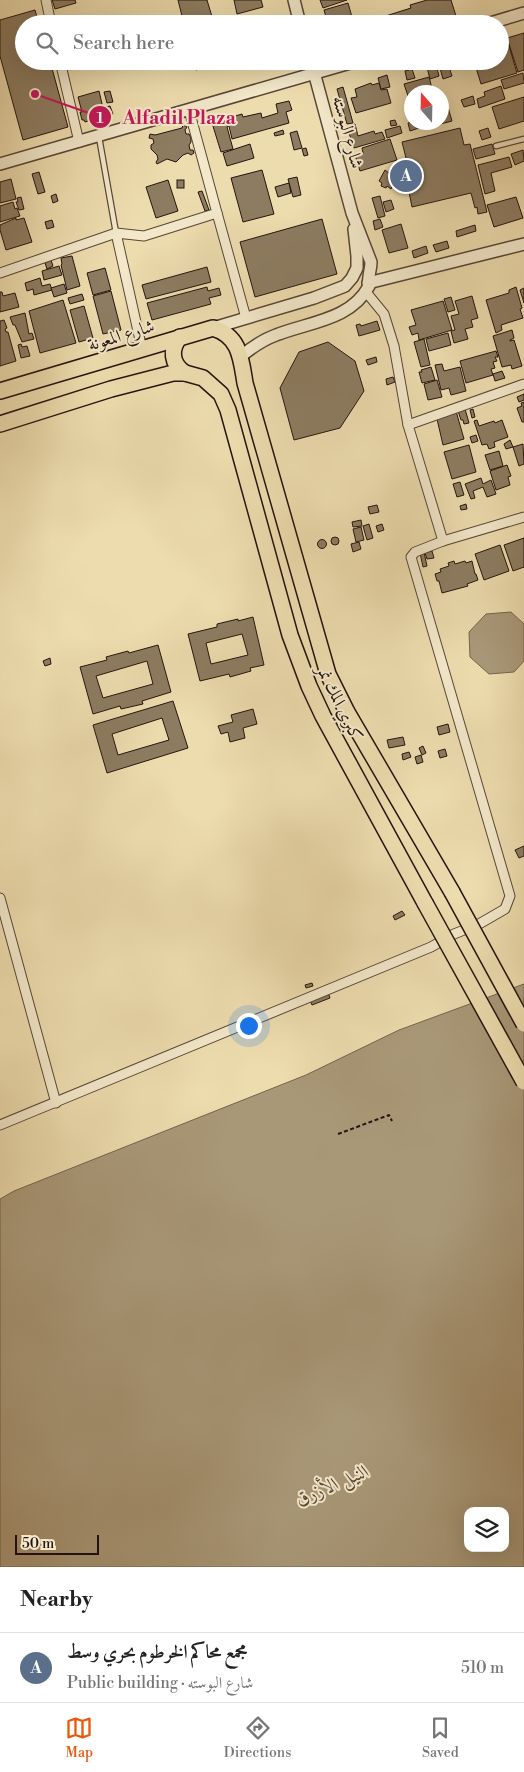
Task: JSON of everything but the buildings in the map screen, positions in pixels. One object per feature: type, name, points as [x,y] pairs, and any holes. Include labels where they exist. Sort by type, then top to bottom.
[{"type":"highway","name":"شارع المعونة","points":[[0,391],[213,328]]},
{"type":"highway","points":[[213,328],[223,331],[231,338],[240,357]]},
{"type":"highway","points":[[180,337],[174,346],[173,356],[177,366],[185,373]]},
{"type":"highway","name":"كبري المك نمر","points":[[240,357],[245,383],[328,674],[347,712],[452,892],[524,1024]]},
{"type":"highway","points":[[0,424],[111,389],[173,374],[185,373]]},
{"type":"highway","name":"كبري المك نمر","points":[[185,373],[203,378],[220,394],[225,402],[282,610],[306,678],[323,716],[524,1082]]},
{"type":"street","points":[[46,0],[49,15]]},
{"type":"street","points":[[294,0],[298,15]]},
{"type":"street","points":[[509,17],[524,13]]},
{"type":"street","points":[[62,70],[79,142]]},
{"type":"street","name":"شارع البوسته","points":[[313,70],[352,212]]},
{"type":"street","points":[[0,164],[328,70]]},
{"type":"street","points":[[189,110],[246,318]]},
{"type":"street","points":[[240,357],[268,338],[335,316],[354,306],[367,287],[371,262],[352,212]]},
{"type":"street","points":[[213,328],[314,298],[345,286],[357,268],[352,212]]},
{"type":"street","points":[[0,272],[116,233],[144,236],[217,213]]},
{"type":"street","points":[[116,233],[142,349]]},
{"type":"street","points":[[367,287],[524,244]]},
{"type":"street","points":[[367,287],[384,314],[394,346],[408,425],[443,541]]},
{"type":"street","points":[[408,425],[524,384]]},
{"type":"street","points":[[0,1125],[431,947],[505,909],[510,896],[411,557],[415,552],[443,541],[524,517]]},
{"type":"street","points":[[0,898],[56,1103]]},
{"type":"lane","points":[[99,136],[116,233]]},
{"type":"lane","points":[[496,146],[524,139]]},
{"type":"path","points":[[338,1134],[389,1115],[392,1122]]},
{"type":"water","points":[[511,612],[524,624],[524,661],[514,672],[489,674],[470,657],[469,632],[486,614]]},
{"type":"water","name":"النيل الأزرق","points":[[524,984],[524,1567],[0,1567],[0,1199],[14,1191],[306,1075],[399,1030]]},
{"type":"place","name":"Alfadil Plaza","points":[[35,94]]},
{"type":"place","name":"مجمع محاكم الخرطوم بحري وسط","points":[[406,176]]}]
